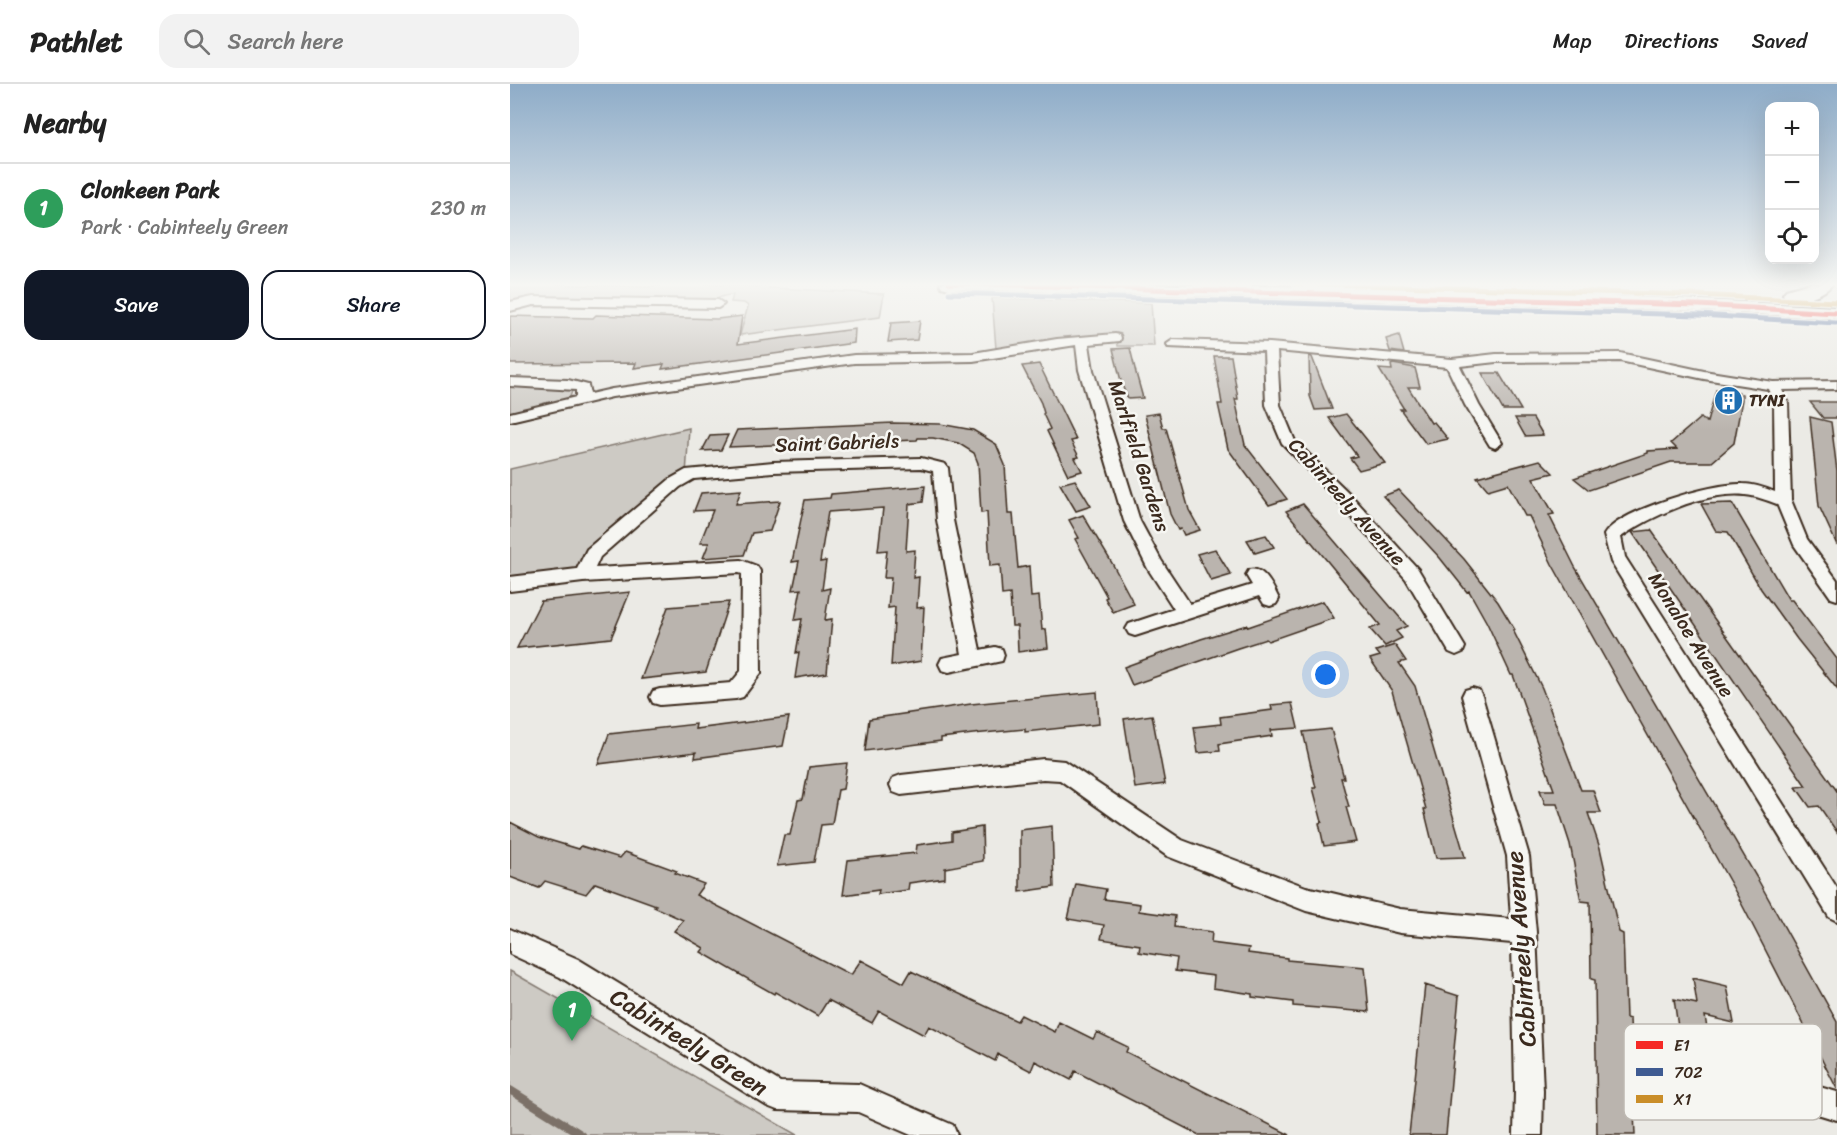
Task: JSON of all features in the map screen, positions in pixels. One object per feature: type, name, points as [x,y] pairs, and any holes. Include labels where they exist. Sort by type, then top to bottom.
[{"type":"street","points":[[510,417],[612,393],[854,359],[973,357],[1082,340],[1115,338]]},
{"type":"street","name":"Marlfield Gardens","points":[[1082,340],[1086,370],[1132,521],[1154,564],[1185,612]]},
{"type":"street","points":[[1173,344],[1270,347],[1452,363],[1496,358],[1620,357],[1704,375],[1773,386],[1837,385]]},
{"type":"street","name":"Cabinteely Avenue","points":[[1270,347],[1273,405],[1289,443],[1344,498],[1412,574],[1456,647]]},
{"type":"street","points":[[1452,363],[1472,405],[1495,443]]},
{"type":"street","points":[[510,382],[568,384],[583,388],[583,401]]},
{"type":"street","points":[[1773,386],[1781,403],[1783,500],[1800,541],[1837,593]]},
{"type":"street","name":"Saint Gabriels","points":[[583,575],[593,553],[675,483],[692,474],[772,466],[921,463],[940,468],[945,520],[972,659]]},
{"type":"street","name":"Monaloe Avenue","points":[[1783,500],[1742,489],[1708,493],[1627,523],[1612,535],[1617,558],[1726,736],[1837,909]]},
{"type":"street","points":[[510,584],[583,575],[741,566],[750,571],[751,673],[736,691],[660,697]]},
{"type":"street","points":[[1135,629],[1263,587]]},
{"type":"street","points":[[949,664],[995,655]]},
{"type":"street","name":"Cabinteely Avenue","points":[[1472,696],[1518,856],[1524,932],[1529,1091],[1528,1135]]},
{"type":"street","points":[[901,785],[1027,771],[1064,771],[1175,848],[1306,899],[1400,921],[1524,932]]},
{"type":"street","name":"Cabinteely Green","points":[[510,941],[569,968],[777,1096],[859,1098],[943,1135]]},
{"type":"street","points":[[1822,1102],[1837,1106]]},
{"type":"shaded area","points":[[741,332],[763,332],[740,335]]},
{"type":"shaded area","points":[[995,332],[1153,332],[1154,346],[1118,346],[1117,336],[1084,336],[996,349]]},
{"type":"shaded area","points":[[564,385],[572,391],[570,397],[565,400],[510,414],[510,387]]},
{"type":"shaded area","points":[[689,428],[686,475],[573,571],[510,580],[510,469]]},
{"type":"shaded area","points":[[510,971],[797,1135],[510,1135]]},
{"type":"building","points":[[510,332],[740,332],[738,344],[831,332],[855,332],[854,343],[662,369],[664,364],[634,368],[636,363],[510,364]]},
{"type":"building","points":[[890,332],[918,332],[917,340],[888,342]]},
{"type":"building","points":[[1399,335],[1404,353],[1390,351],[1386,339]]},
{"type":"building","points":[[1130,348],[1143,398],[1128,399],[1122,385],[1113,349]]},
{"type":"building","points":[[1214,356],[1231,356],[1238,399],[1235,399],[1245,445],[1287,499],[1269,505],[1228,449],[1218,404],[1222,404]]},
{"type":"building","points":[[1309,356],[1312,357],[1332,409],[1315,410],[1310,396]]},
{"type":"building","points":[[1039,364],[1076,440],[1071,441],[1079,457],[1075,458],[1082,471],[1068,475],[1047,431],[1050,429],[1041,403],[1022,366]]},
{"type":"building","points":[[1391,365],[1415,368],[1420,387],[1408,387],[1431,423],[1434,422],[1448,439],[1426,444],[1400,409],[1404,409],[1379,369],[1392,370]]},
{"type":"building","points":[[1482,373],[1499,373],[1521,410],[1503,410]]},
{"type":"building","points":[[1724,389],[1742,394],[1742,400],[1734,443],[1712,462],[1671,462],[1589,490],[1574,478],[1648,453],[1648,451],[1677,449],[1671,443],[1700,418],[1707,422],[1716,390],[1723,392]]},
{"type":"building","points":[[1810,402],[1837,402],[1837,418],[1823,418]]},
{"type":"building","points":[[1159,413],[1163,428],[1166,428],[1189,510],[1200,530],[1184,535],[1181,529],[1178,530],[1170,514],[1145,415]]},
{"type":"building","points":[[1346,414],[1385,463],[1359,470],[1350,458],[1357,456],[1329,418]]},
{"type":"building","points":[[1810,417],[1831,422],[1837,471],[1837,545],[1819,506]]},
{"type":"building","points":[[1515,418],[1533,418],[1543,435],[1525,436]]},
{"type":"building","points":[[893,423],[940,424],[973,430],[996,444],[1005,465],[1008,514],[1013,514],[1018,568],[1029,566],[1031,597],[1039,596],[1042,630],[1046,629],[1048,648],[1018,652],[1017,626],[1012,626],[1010,594],[1002,595],[1000,565],[990,566],[987,512],[981,513],[978,463],[974,453],[958,443],[933,438],[863,442],[862,444],[823,444],[800,438],[798,444],[729,447],[737,430]]},
{"type":"building","points":[[728,435],[721,450],[702,451],[710,436]]},
{"type":"building","points":[[1540,460],[1553,473],[1533,478],[1554,514],[1549,515],[1575,567],[1757,878],[1837,1022],[1837,1089],[1822,1060],[1822,1024],[1804,1024],[1736,893],[1552,564],[1529,516],[1525,516],[1508,484],[1488,490],[1477,477]]},
{"type":"building","points":[[1075,480],[1091,506],[1076,511],[1060,484]]},
{"type":"building","points":[[925,486],[923,502],[909,504],[906,551],[915,550],[913,578],[919,577],[917,608],[924,607],[921,661],[891,666],[895,607],[888,608],[891,578],[884,578],[887,550],[878,551],[883,508],[828,512],[820,562],[826,561],[822,590],[830,588],[825,620],[832,619],[827,673],[795,678],[799,652],[796,653],[802,619],[795,620],[801,589],[793,590],[799,561],[792,562],[805,500],[830,498],[831,494]]},
{"type":"building","points":[[741,490],[736,504],[780,501],[770,531],[752,533],[744,555],[703,558],[709,543],[700,543],[713,510],[694,511],[701,493]]},
{"type":"building","points":[[1399,490],[1464,559],[1498,602],[1515,630],[1513,630],[1542,688],[1581,790],[1593,790],[1601,813],[1588,813],[1600,848],[1619,932],[1623,934],[1626,1018],[1630,1019],[1630,1024],[1624,1024],[1624,1120],[1634,1120],[1635,1135],[1597,1135],[1595,980],[1591,979],[1590,902],[1581,901],[1570,844],[1557,804],[1545,804],[1540,790],[1554,790],[1513,675],[1469,591],[1467,592],[1440,558],[1383,496]]},
{"type":"building","points":[[1732,503],[1789,600],[1792,600],[1837,659],[1837,689],[1761,589],[1728,532],[1716,531],[1701,504]]},
{"type":"building","points":[[1303,504],[1407,626],[1396,631],[1402,638],[1385,646],[1370,629],[1380,625],[1286,511]]},
{"type":"building","points":[[1083,515],[1134,604],[1113,612],[1075,539],[1079,538],[1069,520]]},
{"type":"building","points":[[1651,530],[1837,791],[1837,832],[1819,806],[1810,807],[1796,787],[1806,786],[1632,532]]},
{"type":"building","points":[[1266,535],[1274,547],[1255,553],[1247,540]]},
{"type":"building","points":[[1215,549],[1231,575],[1211,581],[1197,554]]},
{"type":"building","points":[[630,592],[611,638],[517,648],[541,601]]},
{"type":"building","points":[[1323,601],[1334,618],[1268,641],[1266,639],[1238,648],[1132,685],[1124,667],[1201,639],[1247,625],[1248,627]]},
{"type":"building","points":[[729,602],[706,672],[641,679],[668,607]]},
{"type":"building","points":[[1395,645],[1406,661],[1399,663],[1415,686],[1465,857],[1436,858],[1424,809],[1426,809],[1392,691],[1370,659],[1380,656],[1376,651]]},
{"type":"building","points":[[1097,692],[1099,724],[1025,732],[1025,729],[973,734],[941,738],[941,741],[865,751],[869,719],[971,704]]},
{"type":"building","points":[[1292,703],[1298,728],[1271,730],[1272,736],[1219,744],[1220,751],[1198,753],[1194,727],[1221,724],[1220,717],[1272,710],[1271,705]]},
{"type":"building","points":[[1152,715],[1165,784],[1135,788],[1124,719]]},
{"type":"building","points":[[789,717],[783,746],[695,758],[696,752],[598,764],[609,734],[696,724],[695,729]]},
{"type":"building","points":[[1331,729],[1344,778],[1341,778],[1349,807],[1346,807],[1356,842],[1324,846],[1319,823],[1322,822],[1313,788],[1316,788],[1303,732]]},
{"type":"building","points":[[847,763],[843,789],[838,790],[832,824],[821,825],[814,862],[777,866],[784,835],[790,835],[798,800],[803,799],[809,767]]},
{"type":"building","points":[[510,822],[539,837],[579,849],[581,846],[620,858],[625,852],[677,871],[675,873],[704,884],[696,895],[851,975],[861,960],[904,983],[911,971],[1017,1021],[1021,1015],[1055,1032],[1059,1022],[1093,1039],[1097,1032],[1128,1047],[1126,1052],[1290,1135],[1199,1135],[1075,1071],[1071,1080],[1035,1061],[1031,1071],[998,1054],[995,1061],[929,1026],[924,1035],[879,1011],[872,1023],[828,1000],[818,1016],[775,992],[774,994],[701,952],[704,948],[674,931],[683,920],[654,907],[656,905],[595,883],[586,894],[545,881],[539,888],[510,877]]},
{"type":"building","points":[[1052,826],[1054,887],[1020,892],[1020,830]]},
{"type":"building","points":[[982,827],[983,861],[945,868],[945,878],[909,883],[908,890],[878,894],[879,890],[843,895],[848,860],[916,853],[917,845],[952,840],[952,832]]},
{"type":"building","points":[[1076,884],[1106,889],[1104,899],[1140,904],[1139,911],[1175,916],[1174,927],[1212,932],[1211,943],[1249,948],[1248,953],[1287,958],[1287,960],[1365,967],[1369,1012],[1293,1006],[1293,1002],[1252,997],[1252,994],[1213,988],[1214,976],[1175,971],[1177,958],[1139,952],[1140,945],[1101,939],[1104,925],[1068,919]]},
{"type":"building","points":[[1693,978],[1727,986],[1734,1023],[1705,1016],[1706,1024],[1678,1024],[1674,999],[1697,1004]]},
{"type":"building","points":[[1425,985],[1459,996],[1446,1135],[1409,1135]]},
{"type":"waterway","points":[[510,1090],[582,1135]]},
{"type":"place","name":"TYNI","points":[[1728,400]]},
{"type":"place","name":"Clonkeen Park","points":[[572,1041]]}]
